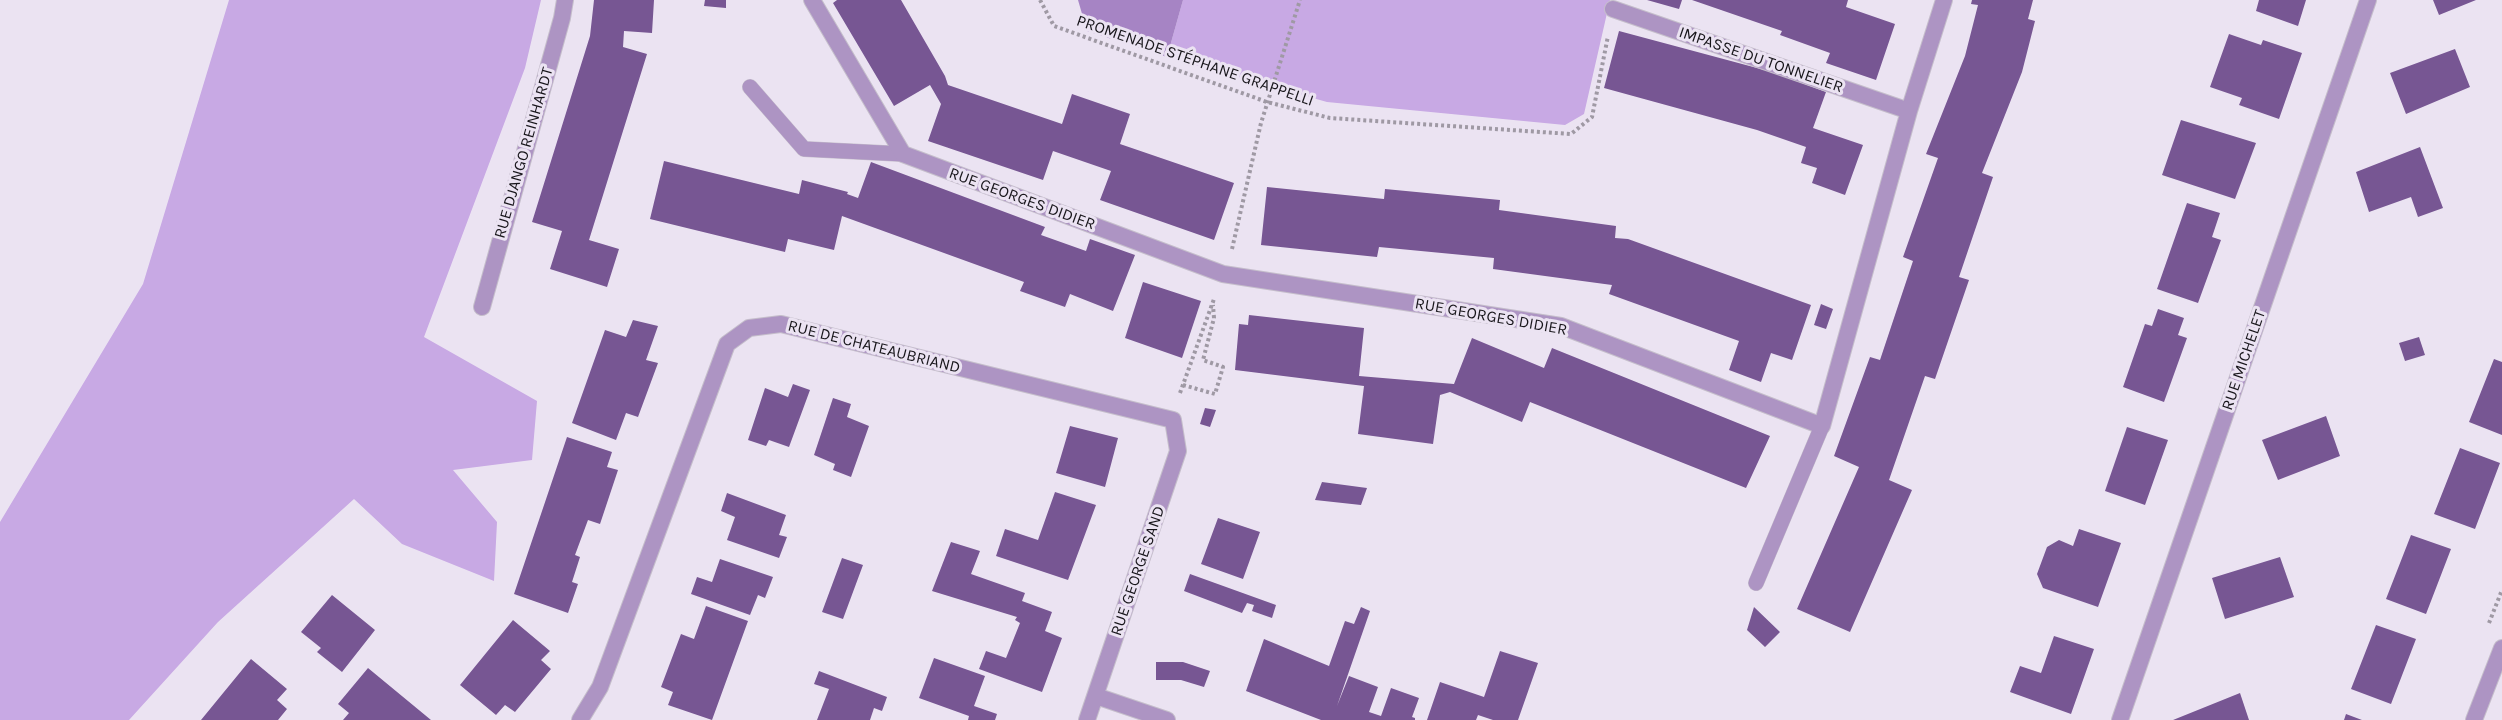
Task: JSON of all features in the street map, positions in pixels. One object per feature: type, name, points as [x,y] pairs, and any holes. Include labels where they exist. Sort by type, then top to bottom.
[{"type":"street","name":"RUE DJANGO REINHARDT","points":[[482,306],[562,18],[565,0]]},
{"type":"street","points":[[812,0],[903,154]]},
{"type":"street","points":[[1822,426],[1910,111],[1944,0]]},
{"type":"street","name":"RUE MICHELET","points":[[2120,720],[2368,0]]},
{"type":"street","name":"IMPASSE DU TONNELIER","points":[[1613,9],[1910,111]]},
{"type":"street","name":"RUE GEORGES DIDIER","points":[[903,154],[1223,274],[1561,326],[1822,426]]},
{"type":"street","name":"RUE DE CHATEAUBRIAND","points":[[580,720],[600,687],[727,344],[749,328],[781,324],[1173,420]]},
{"type":"street","name":"RUE GEORGE SAND","points":[[1087,720],[1178,451],[1173,420]]},
{"type":"street","points":[[2474,720],[2502,648]]},
{"type":"street","points":[[1096,696],[1167,720]]},
{"type":"lane","points":[[750,87],[804,149],[903,154]]},
{"type":"lane","points":[[1756,583],[1822,426]]},
{"type":"path","name":"PROMENADE STÉPHANE GRAPPELLI","points":[[1040,0],[1054,26],[1267,102],[1330,118],[1571,134],[1592,117],[1613,9]]},
{"type":"path","points":[[1188,372],[1232,250],[1267,102],[1300,0]]},
{"type":"path","points":[[1183,385],[1215,394],[1223,367],[1203,360],[1214,318],[1213,304]]},
{"type":"shaded area","points":[[229,0],[541,0],[525,68],[424,337],[537,401],[532,460],[453,470],[497,522],[494,581],[402,544],[354,499],[218,622],[129,720],[0,720],[0,522],[143,284]]},
{"type":"shaded area","points":[[1078,0],[1183,0],[1167,57],[1087,31]]},
{"type":"shaded area","points":[[1183,0],[1610,0],[1584,114],[1565,125],[1327,102],[1167,57]]},
{"type":"building","points":[[594,0],[654,0],[652,33],[624,31],[623,47],[647,54],[589,240],[619,249],[607,287],[550,269],[562,231],[532,222],[590,36]]},
{"type":"building","points":[[705,0],[726,0],[726,8],[704,6]]},
{"type":"building","points":[[837,0],[901,0],[948,85],[1062,124],[1072,94],[1130,114],[1120,144],[1234,183],[1214,240],[1100,200],[1111,171],[1053,151],[1043,180],[928,141],[941,104],[930,85],[894,106],[833,3]]},
{"type":"building","points":[[1647,0],[1682,0],[1679,9]]},
{"type":"building","points":[[1692,0],[1848,0],[1846,7],[1895,24],[1876,80],[1826,63],[1830,53],[1780,35],[1782,31]]},
{"type":"building","points":[[1972,0],[2033,0],[2028,19],[2035,21],[2022,72],[1982,173],[1993,177],[1959,277],[1969,280],[1935,379],[1925,376],[1889,480],[1912,490],[1850,632],[1797,609],[1859,467],[1834,456],[1870,357],[1880,360],[1913,261],[1903,257],[1938,158],[1926,154],[1965,56],[1978,5],[1971,4]]},
{"type":"building","points":[[2259,0],[2306,0],[2298,26],[2256,11]]},
{"type":"building","points":[[2433,0],[2476,0],[2439,15]]},
{"type":"building","points":[[1619,31],[1772,72],[1826,92],[1813,128],[1863,145],[1845,195],[1812,183],[1817,168],[1801,163],[1806,147],[1757,130],[1604,88]]},
{"type":"building","points":[[2229,34],[2261,45],[2263,40],[2302,53],[2279,119],[2239,105],[2242,98],[2210,87]]},
{"type":"building","points":[[2455,49],[2470,87],[2406,114],[2390,73]]},
{"type":"building","points":[[2181,120],[2256,143],[2235,199],[2162,175]]},
{"type":"building","points":[[2420,147],[2443,208],[2418,217],[2411,197],[2369,212],[2356,172]]},
{"type":"building","points":[[664,161],[799,194],[802,180],[848,192],[847,194],[858,198],[871,162],[1045,227],[1041,235],[1086,251],[1090,239],[1135,255],[1113,311],[1070,294],[1065,307],[1020,291],[1024,282],[842,216],[834,250],[788,239],[785,252],[650,219]]},
{"type":"building","points":[[1267,187],[1384,199],[1385,189],[1500,200],[1499,210],[1616,226],[1615,238],[1628,239],[1811,305],[1792,360],[1771,353],[1761,382],[1729,370],[1739,341],[1609,294],[1612,285],[1493,269],[1494,258],[1379,247],[1377,257],[1261,245]]},
{"type":"building","points":[[2187,203],[2220,213],[2212,237],[2221,240],[2198,303],[2157,289]]},
{"type":"building","points":[[1143,282],[1201,301],[1182,358],[1125,338]]},
{"type":"building","points":[[1821,304],[1833,309],[1826,329],[1814,325]]},
{"type":"building","points":[[2158,309],[2184,318],[2178,335],[2187,338],[2164,402],[2123,387],[2145,324],[2152,326]]},
{"type":"building","points":[[1249,315],[1364,328],[1359,376],[1454,384],[1472,338],[1544,368],[1552,348],[1770,436],[1746,488],[1530,402],[1522,422],[1450,392],[1440,395],[1433,444],[1358,434],[1364,386],[1235,370],[1239,324],[1248,325]]},
{"type":"building","points":[[633,320],[658,326],[646,360],[658,363],[638,417],[626,413],[616,440],[572,423],[605,330],[626,337]]},
{"type":"building","points":[[2419,337],[2425,355],[2405,361],[2399,343]]},
{"type":"building","points":[[2494,359],[2502,362],[2502,435],[2469,422]]},
{"type":"building","points":[[793,384],[810,390],[789,447],[769,440],[766,446],[748,440],[765,388],[788,397]]},
{"type":"building","points":[[833,398],[851,404],[847,417],[869,426],[851,477],[833,470],[835,464],[814,455]]},
{"type":"building","points":[[1205,408],[1216,410],[1210,427],[1200,424]]},
{"type":"building","points":[[2326,416],[2340,456],[2278,480],[2262,440]]},
{"type":"building","points":[[1070,426],[1118,438],[1105,487],[1056,473]]},
{"type":"building","points":[[2127,427],[2168,440],[2145,505],[2105,491]]},
{"type":"building","points":[[567,437],[612,452],[607,467],[618,470],[600,524],[588,520],[575,555],[580,557],[572,582],[578,584],[568,613],[514,594]]},
{"type":"building","points":[[2460,448],[2500,463],[2475,529],[2434,514]]},
{"type":"building","points":[[1322,482],[1367,488],[1361,505],[1315,500]]},
{"type":"building","points":[[1055,492],[1096,505],[1068,580],[996,556],[1005,529],[1038,540]]},
{"type":"building","points":[[727,493],[786,515],[779,535],[787,537],[779,558],[727,540],[735,517],[721,511]]},
{"type":"building","points":[[1218,518],[1260,532],[1243,579],[1201,564]]},
{"type":"building","points":[[2079,529],[2121,543],[2098,607],[2043,588],[2037,574],[2047,547],[2059,540],[2073,546]]},
{"type":"building","points":[[2411,535],[2451,549],[2426,614],[2386,599]]},
{"type":"building","points":[[951,542],[980,551],[971,574],[1025,593],[1022,601],[1052,612],[1045,631],[1062,638],[1042,692],[979,669],[986,651],[1006,658],[1020,623],[1015,620],[1017,617],[932,591]]},
{"type":"building","points":[[2280,557],[2294,597],[2225,619],[2212,578]]},
{"type":"building","points":[[842,558],[863,565],[843,619],[822,612]]},
{"type":"building","points":[[720,559],[773,577],[765,598],[758,595],[750,615],[691,594],[697,577],[712,582]]},
{"type":"building","points":[[1190,574],[1276,605],[1272,618],[1252,611],[1254,605],[1247,603],[1242,613],[1184,591]]},
{"type":"building","points":[[332,595],[375,630],[342,672],[317,652],[321,648],[301,632]]},
{"type":"building","points":[[706,606],[748,621],[712,720],[668,705],[673,692],[661,687],[681,634],[694,639]]},
{"type":"building","points":[[1361,607],[1370,611],[1337,706],[1349,676],[1378,687],[1369,712],[1381,716],[1391,688],[1419,698],[1412,717],[1415,720],[1321,720],[1246,691],[1264,639],[1329,666],[1345,621],[1354,624]]},
{"type":"building","points":[[1754,607],[1780,632],[1765,647],[1747,630]]},
{"type":"building","points":[[513,620],[550,651],[541,660],[551,669],[515,712],[505,705],[496,715],[460,685]]},
{"type":"building","points":[[2376,625],[2416,639],[2391,704],[2351,689]]},
{"type":"building","points":[[2054,636],[2094,649],[2071,714],[2010,692],[2020,666],[2041,673]]},
{"type":"building","points":[[1500,651],[1538,663],[1518,720],[1493,720],[1478,715],[1476,720],[1427,720],[1440,682],[1484,697]]},
{"type":"building","points":[[934,658],[985,676],[974,706],[997,714],[995,720],[968,720],[969,716],[919,698]]},
{"type":"building","points":[[251,659],[287,689],[277,700],[287,709],[278,720],[201,720]]},
{"type":"building","points":[[1156,662],[1183,662],[1210,671],[1204,687],[1181,680],[1156,680]]},
{"type":"building","points":[[368,668],[431,720],[343,720],[349,713],[338,704]]},
{"type":"building","points":[[819,671],[887,697],[882,711],[874,708],[870,720],[817,720],[829,689],[814,684]]},
{"type":"building","points":[[2240,693],[2249,720],[2173,720]]},
{"type":"building","points":[[2346,714],[2362,720],[2344,720]]}]
